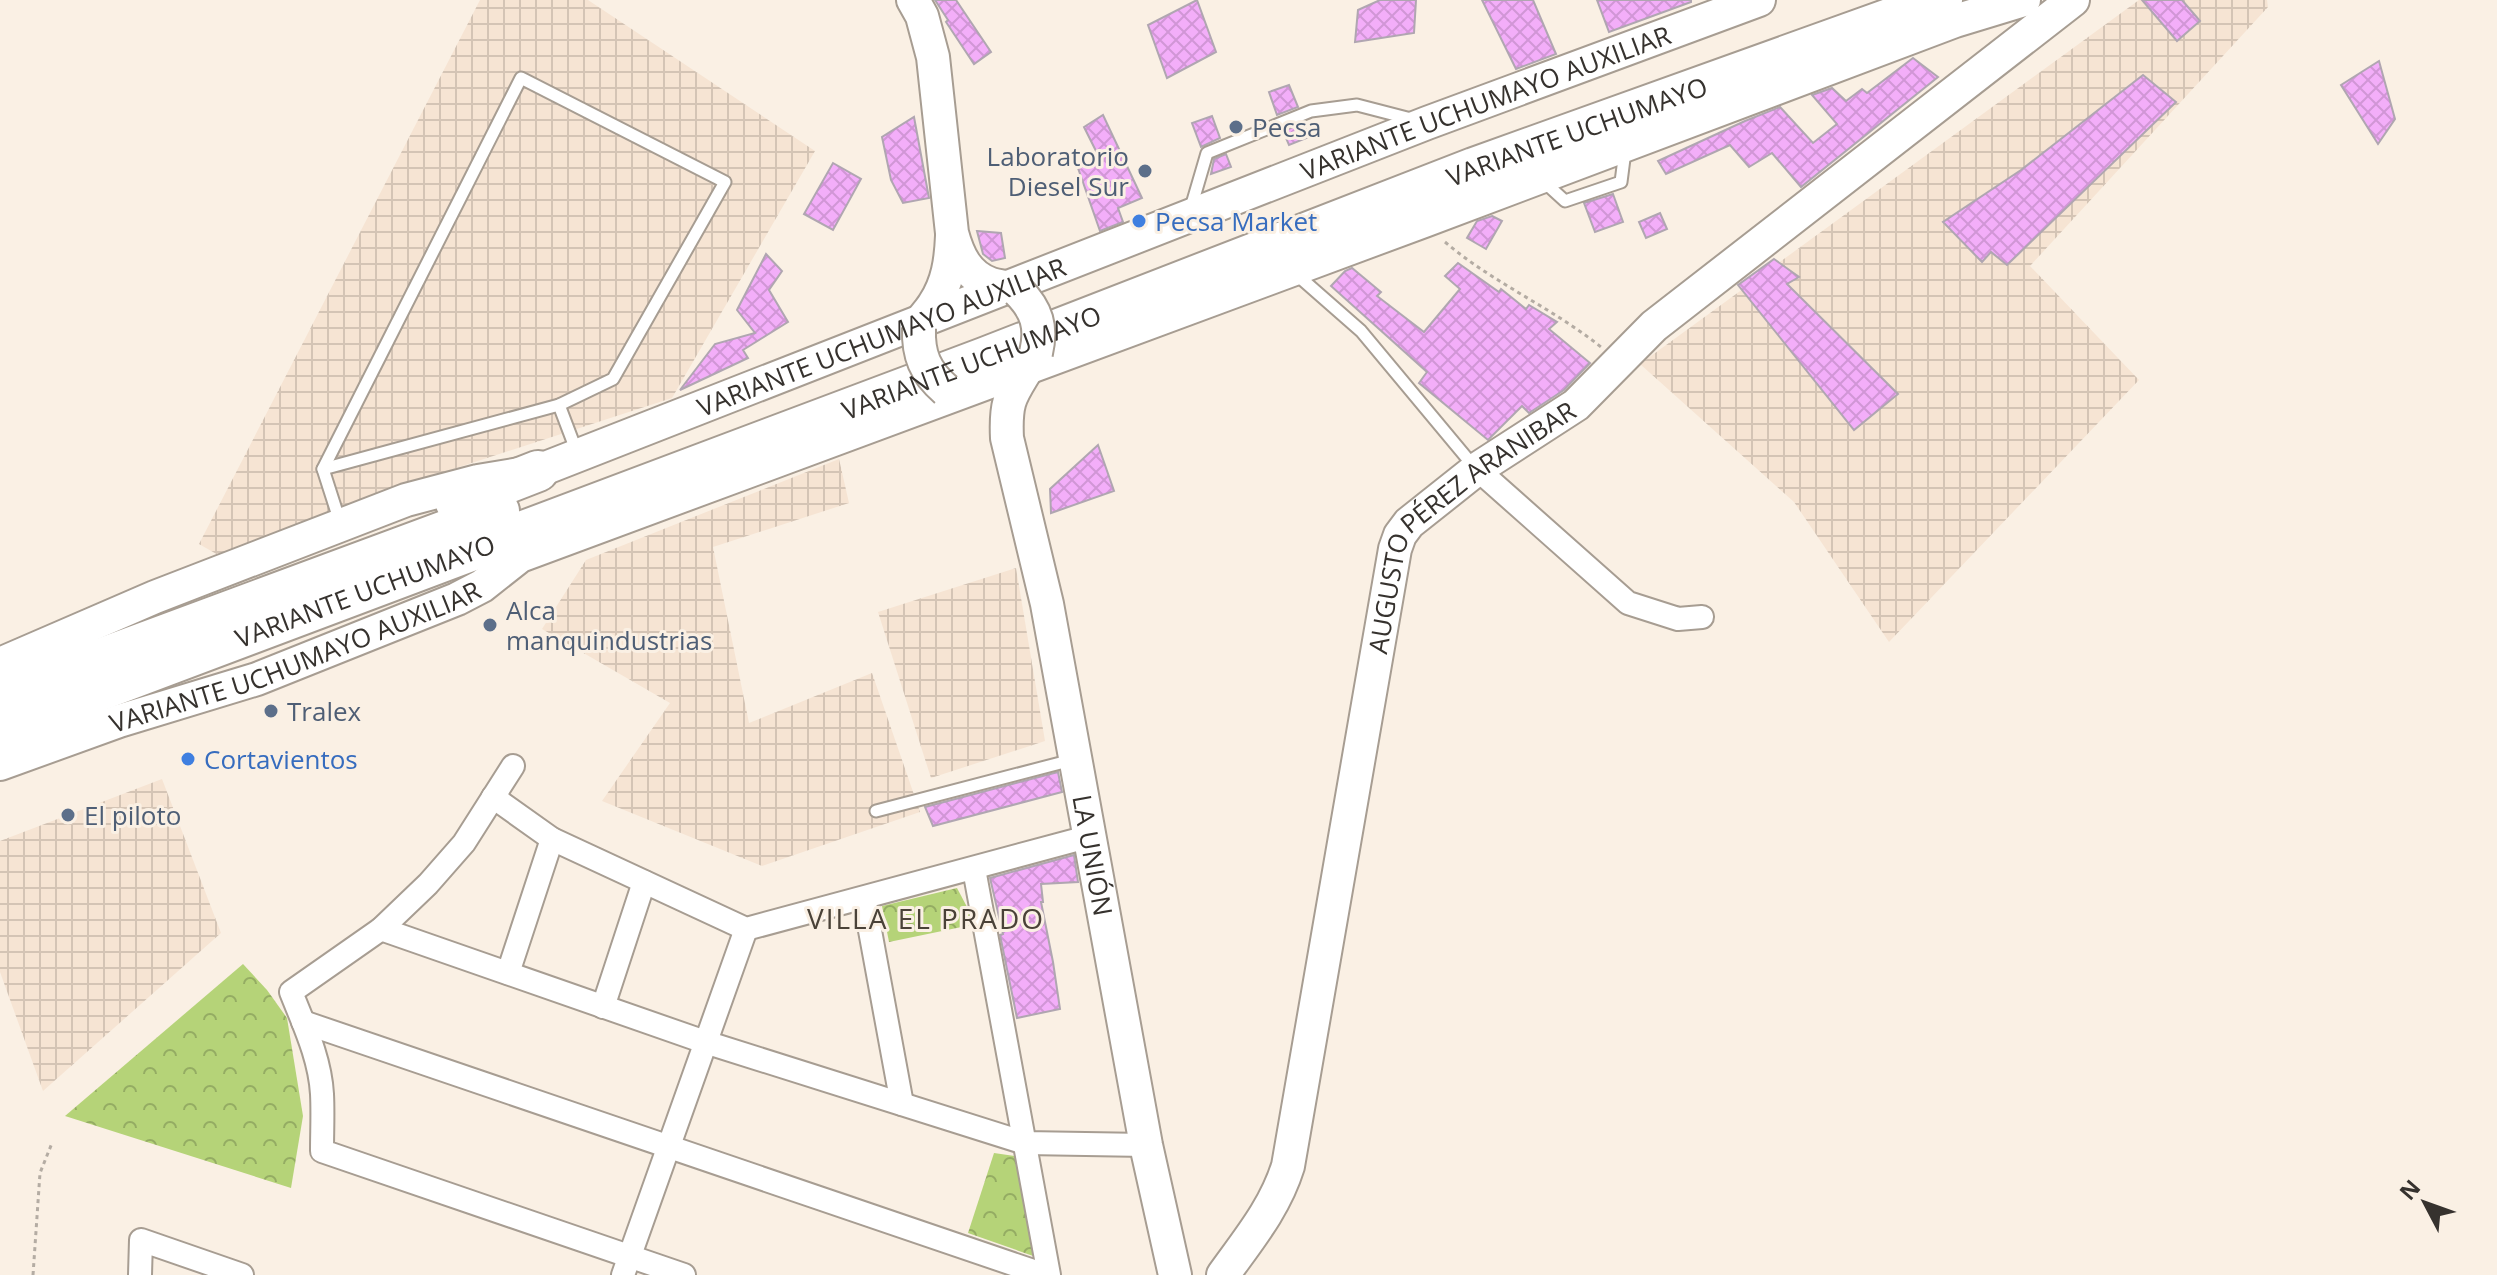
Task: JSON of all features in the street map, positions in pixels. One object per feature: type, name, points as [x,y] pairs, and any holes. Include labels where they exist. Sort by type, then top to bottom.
[{"type":"highway","name":"VARIANTE UCHUMAYO","points":[[8,715],[90,663],[972,334],[1481,138],[1864,0]]},
{"type":"highway","name":"VARIANTE UCHUMAYO","points":[[8,715],[984,358],[1474,168],[1942,0]]},
{"type":"highway","points":[[90,663],[167,616],[538,471]]},
{"type":"highway","points":[[8,715],[49,723],[161,693],[520,556]]},
{"type":"main road","points":[[913,0],[922,16],[933,57],[952,233],[957,254],[970,272],[989,284],[1014,289],[1030,304],[1038,319],[1040,336],[1032,360]]},
{"type":"main road","name":"VARIANTE UCHUMAYO AUXILIAR","points":[[0,664],[155,597],[406,500],[478,481],[538,471],[1014,289],[1427,123],[1759,0]]},
{"type":"main road","name":"VARIANTE UCHUMAYO AUXILIAR","points":[[0,764],[119,721],[257,679],[457,599],[482,586],[520,556],[1032,360],[1291,270],[1955,21],[2024,0]]},
{"type":"main road","name":"AUGUSTO PÉREZ ARANIBAR","points":[[1223,1275],[1280,1190],[1288,1166],[1395,549],[1400,535],[1409,523],[1477,469],[1576,405],[1654,326],[2073,0]]},
{"type":"main road","points":[[949,392],[932,378],[918,346],[919,325],[946,281],[952,233]]},
{"type":"main road","name":"LA UNIÓN","points":[[1032,360],[1013,389],[1006,413],[1007,438],[1047,604],[1146,1145],[1175,1275]]},
{"type":"main road","name":"LA UNIÓN","points":[[949,392],[975,403],[994,418],[1007,438]]},
{"type":"street","points":[[1477,469],[1628,603],[1678,619],[1702,617]]},
{"type":"street","points":[[513,766],[464,843],[428,884],[381,929],[291,992],[317,1062],[322,1092],[322,1151],[626,1266],[684,1275]]},
{"type":"street","points":[[493,797],[552,839],[746,929],[1091,836]]},
{"type":"street","points":[[508,973],[552,839]]},
{"type":"street","points":[[303,1022],[1047,1275],[974,869]]},
{"type":"street","points":[[603,1007],[644,882]]},
{"type":"street","points":[[864,898],[902,1104]]},
{"type":"street","points":[[381,929],[705,1042],[1025,1143],[1146,1145]]},
{"type":"street","points":[[626,1266],[746,929]]},
{"type":"street","points":[[140,1275],[141,1240],[242,1275]]},
{"type":"lane","points":[[323,469],[559,405],[613,379],[725,182],[521,78],[323,469],[341,525]]},
{"type":"lane","points":[[1188,217],[1207,153],[1311,111],[1357,105],[1427,123]]},
{"type":"lane","points":[[1291,270],[1361,331],[1477,469]]},
{"type":"lane","points":[[559,405],[578,455]]},
{"type":"lane","points":[[876,811],[1076,759]]},
{"type":"path","points":[[1424,221],[1432,232],[1468,262],[1570,322],[1619,362]]},
{"type":"path","points":[[33,1275],[40,1173],[52,1143]]},
{"type":"shaded area","points":[[480,0],[588,0],[815,151],[672,398],[441,473],[220,556],[199,544]]},
{"type":"shaded area","points":[[2139,0],[2267,0],[2268,7],[2030,266],[2139,380],[1889,642],[1794,502],[1640,364]]},
{"type":"shaded area","points":[[839,459],[849,503],[713,547],[749,723],[872,673],[920,812],[762,866],[602,801],[670,703],[542,629],[586,560]]},
{"type":"shaded area","points":[[1016,568],[1045,741],[931,778],[878,612]]},
{"type":"shaded area","points":[[162,779],[221,933],[43,1091],[0,972],[0,841]]},
{"type":"green space","points":[[957,888],[976,924],[889,942],[882,906]]},
{"type":"green space","points":[[243,964],[287,1018],[303,1116],[291,1188],[65,1116]]},
{"type":"green space","points":[[994,1153],[1021,1157],[1039,1258],[968,1233]]},
{"type":"building","points":[[935,0],[956,0],[991,52],[974,64]]},
{"type":"building","points":[[1197,0],[1216,52],[1167,78],[1148,25]]},
{"type":"building","points":[[1380,0],[1416,0],[1414,33],[1355,42],[1358,10]]},
{"type":"building","points":[[1482,0],[1533,0],[1556,54],[1516,69]]},
{"type":"building","points":[[1597,0],[1691,0],[1691,2],[1609,32]]},
{"type":"building","points":[[2142,0],[2182,0],[2200,21],[2177,41]]},
{"type":"building","points":[[1913,58],[1938,77],[1801,187],[1772,153],[1749,167],[1730,145],[1666,174],[1658,161],[1780,107],[1813,143],[1837,124],[1812,95],[1832,88],[1846,101],[1862,89],[1867,93]]},
{"type":"building","points":[[2379,61],[2395,119],[2378,144],[2341,85]]},
{"type":"building","points":[[2143,75],[2176,102],[2007,265],[1991,252],[1982,262],[1943,222],[2021,170]]},
{"type":"building","points":[[1289,85],[1298,107],[1277,115],[1269,92]]},
{"type":"building","points":[[1103,115],[1142,198],[1118,208],[1123,222],[1100,231],[1078,168],[1100,159],[1084,127]]},
{"type":"building","points":[[1212,116],[1220,138],[1201,147],[1192,123]]},
{"type":"building","points":[[914,117],[929,198],[903,203],[891,180],[882,137]]},
{"type":"building","points":[[1304,123],[1309,137],[1289,145],[1283,131]]},
{"type":"building","points":[[1226,154],[1231,167],[1211,174],[1214,159]]},
{"type":"building","points":[[833,163],[861,179],[833,230],[804,214]]},
{"type":"building","points":[[1613,194],[1623,222],[1595,232],[1584,203]]},
{"type":"building","points":[[1660,213],[1667,229],[1646,238],[1639,222]]},
{"type":"building","points":[[1492,216],[1502,221],[1486,249],[1467,238],[1477,221]]},
{"type":"building","points":[[977,231],[1001,233],[1005,258],[992,261],[983,254]]},
{"type":"building","points":[[766,254],[782,271],[769,290],[788,322],[743,350],[748,358],[680,390],[715,344],[755,333],[737,310]]},
{"type":"building","points":[[1774,259],[1799,277],[1787,284],[1898,394],[1854,430],[1738,285]]},
{"type":"building","points":[[1458,263],[1499,292],[1501,289],[1526,309],[1529,305],[1557,322],[1549,329],[1590,363],[1564,390],[1529,413],[1522,406],[1488,440],[1419,383],[1427,372],[1331,286],[1352,268],[1381,292],[1377,296],[1424,332],[1460,289],[1445,276]]},
{"type":"building","points":[[1098,445],[1114,491],[1051,513],[1050,489]]},
{"type":"building","points":[[1058,772],[1062,792],[933,826],[925,807]]},
{"type":"building","points":[[1074,855],[1078,882],[1041,884],[1041,902],[1060,1009],[1017,1018],[990,878]]},
{"type":"place","name":"Pecsa","points":[[1236,127]]},
{"type":"place","name":"Laboratorio Diesel Sur","points":[[1145,171]]},
{"type":"place","name":"Pecsa Market","points":[[1139,221]]},
{"type":"place","name":"Alca manquindustrias","points":[[490,625]]},
{"type":"place","name":"Tralex","points":[[271,711]]},
{"type":"place","name":"Cortavientos","points":[[188,759]]},
{"type":"place","name":"El piloto","points":[[68,815]]},
{"type":"district","name":"VILLA EL PRADO","points":[[926,918]]}]
